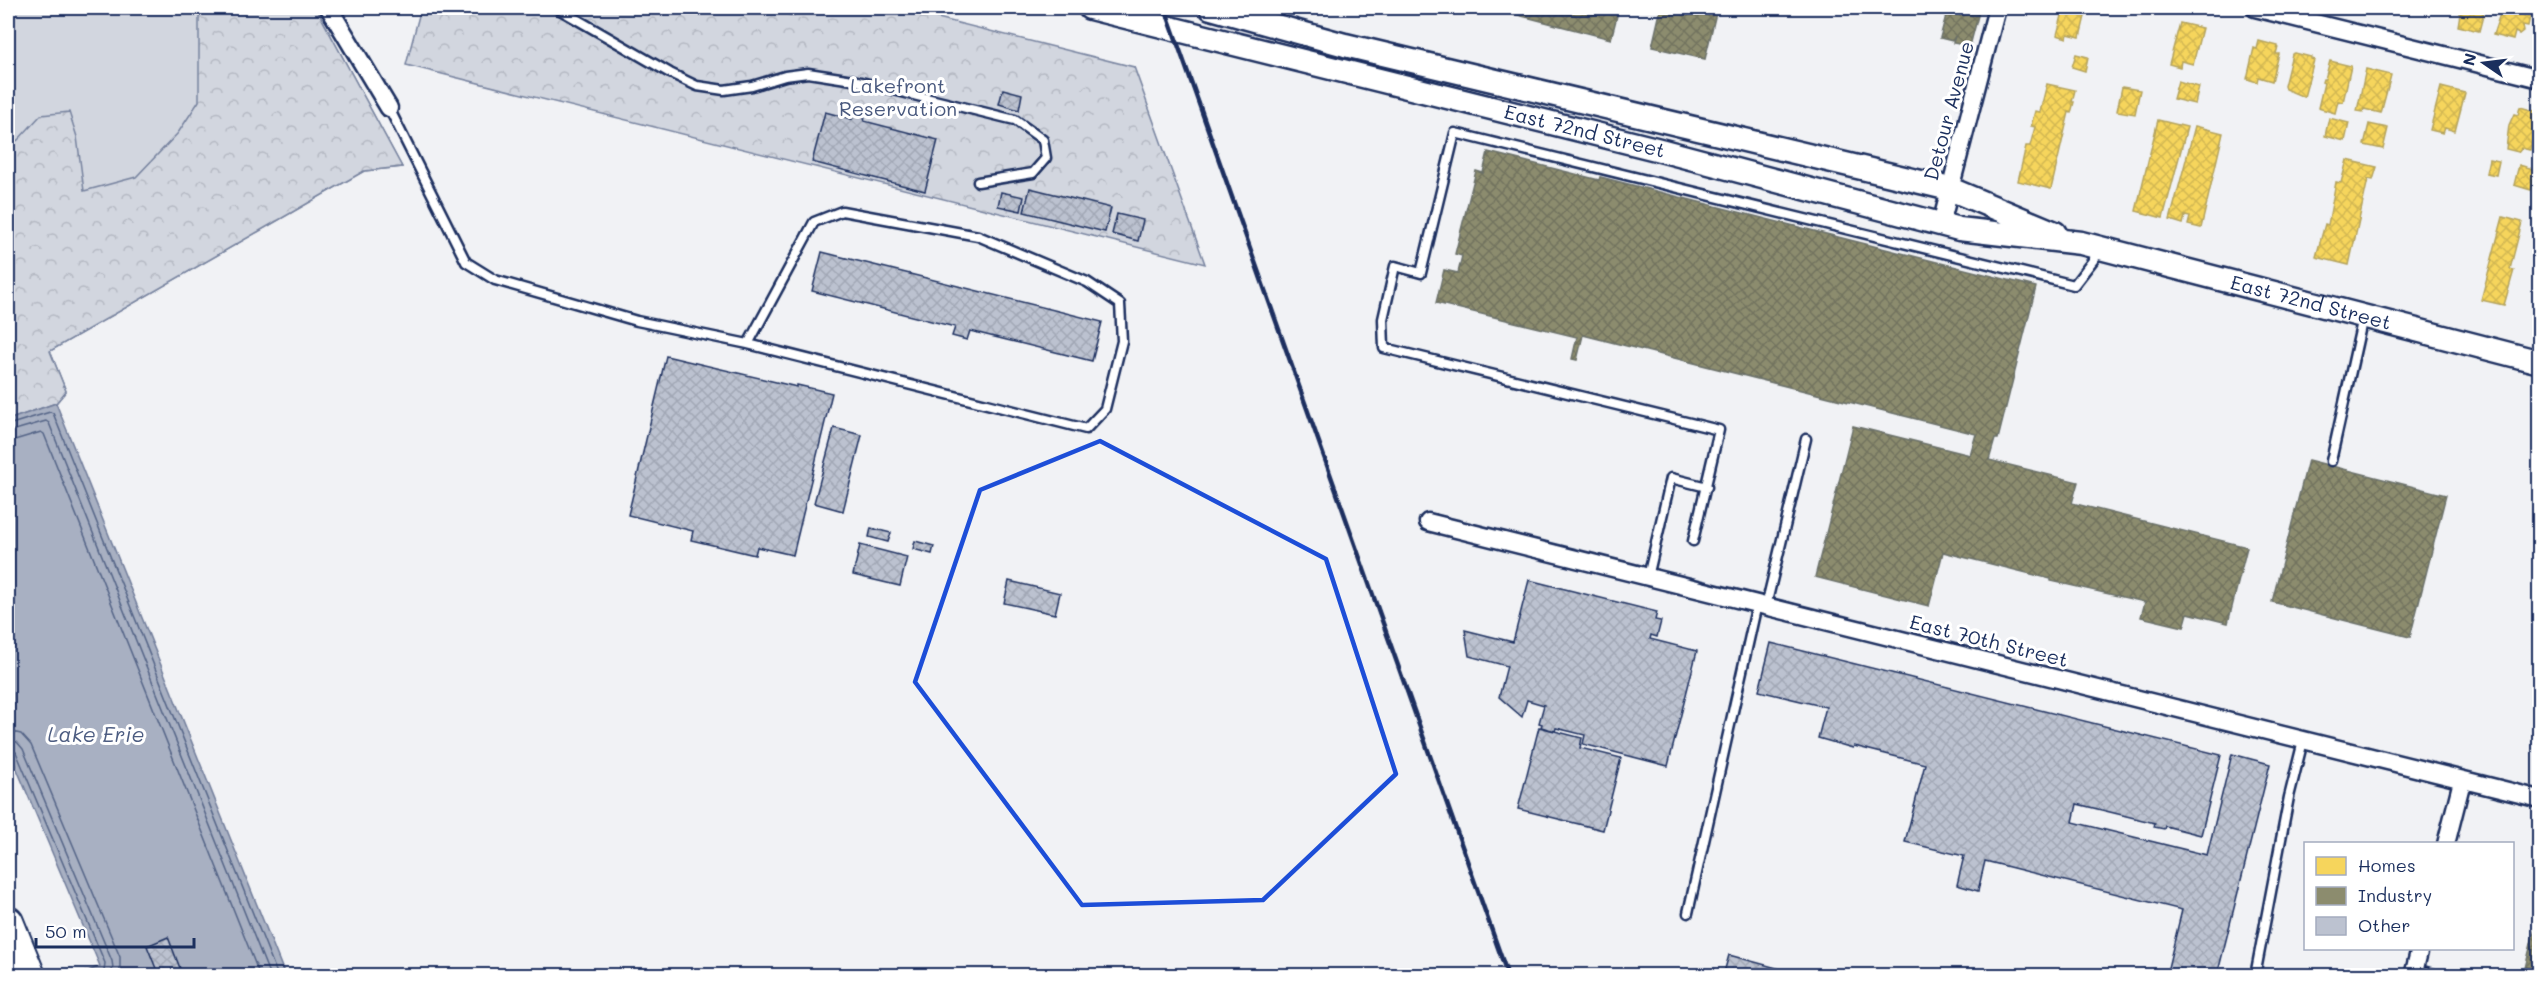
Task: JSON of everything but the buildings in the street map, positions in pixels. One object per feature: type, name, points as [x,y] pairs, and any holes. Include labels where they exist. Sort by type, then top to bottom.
[{"type":"highway","points":[[8,922],[30,975]]},
{"type":"main road","name":"East 72nd Street","points":[[1089,8],[1656,149],[1959,229],[2092,246],[2540,362]]},
{"type":"main road","name":"East 72nd Street","points":[[1211,8],[1357,47],[1950,189],[2092,246]]},
{"type":"street","points":[[329,8],[389,108]]},
{"type":"street","name":"Detour Avenue","points":[[1941,224],[1997,8]]},
{"type":"street","points":[[2255,8],[2540,79]]},
{"type":"street","name":"East 70th Street","points":[[1428,522],[2540,799]]},
{"type":"street","points":[[2446,842],[2462,780]]},
{"type":"street","points":[[2414,972],[2420,950]]},
{"type":"lane","points":[[557,8],[697,86],[724,90],[808,73],[853,80],[1015,120],[1043,140],[1046,158],[1033,173],[978,182]]},
{"type":"lane","points":[[389,108],[466,262],[495,280],[637,321],[748,344],[1086,429],[1105,409],[1122,341],[1120,304],[1087,282],[978,236],[842,211],[814,222],[748,344]]},
{"type":"lane","points":[[1693,541],[1719,430],[1384,348],[1383,320],[1395,266],[1421,273],[1455,133],[2074,285],[2092,246]]},
{"type":"lane","points":[[2331,461],[2363,316]]},
{"type":"lane","points":[[1688,913],[1761,605],[1806,440]]},
{"type":"lane","points":[[1648,577],[1671,478],[1707,487]]},
{"type":"lane","points":[[2255,975],[2289,797],[2303,741]]},
{"type":"lane","points":[[2414,972],[2441,975]]},
{"type":"highlighted area","points":[[1100,441],[1326,559],[1396,774],[1263,900],[1082,905],[915,682],[980,490]]},
{"type":"green space","points":[[8,8],[316,8],[402,167],[364,171],[50,351],[66,391],[56,403],[8,420]]},
{"type":"green space","points":[[199,8],[316,8],[402,167],[364,171],[50,351],[66,391],[56,403],[8,420],[8,146],[18,140],[41,115],[69,112],[77,137],[84,191],[136,177],[178,133],[199,101]]},
{"type":"green space","name":"Lakefront Reservation","points":[[421,8],[762,8],[794,16],[797,8],[898,8],[1134,67],[1205,264],[406,65]]},
{"type":"water","name":"Lake Erie","points":[[56,403],[285,975],[79,975],[100,966],[8,748],[8,420]]},
{"type":"railway","points":[[1165,8],[1508,976]]}]
